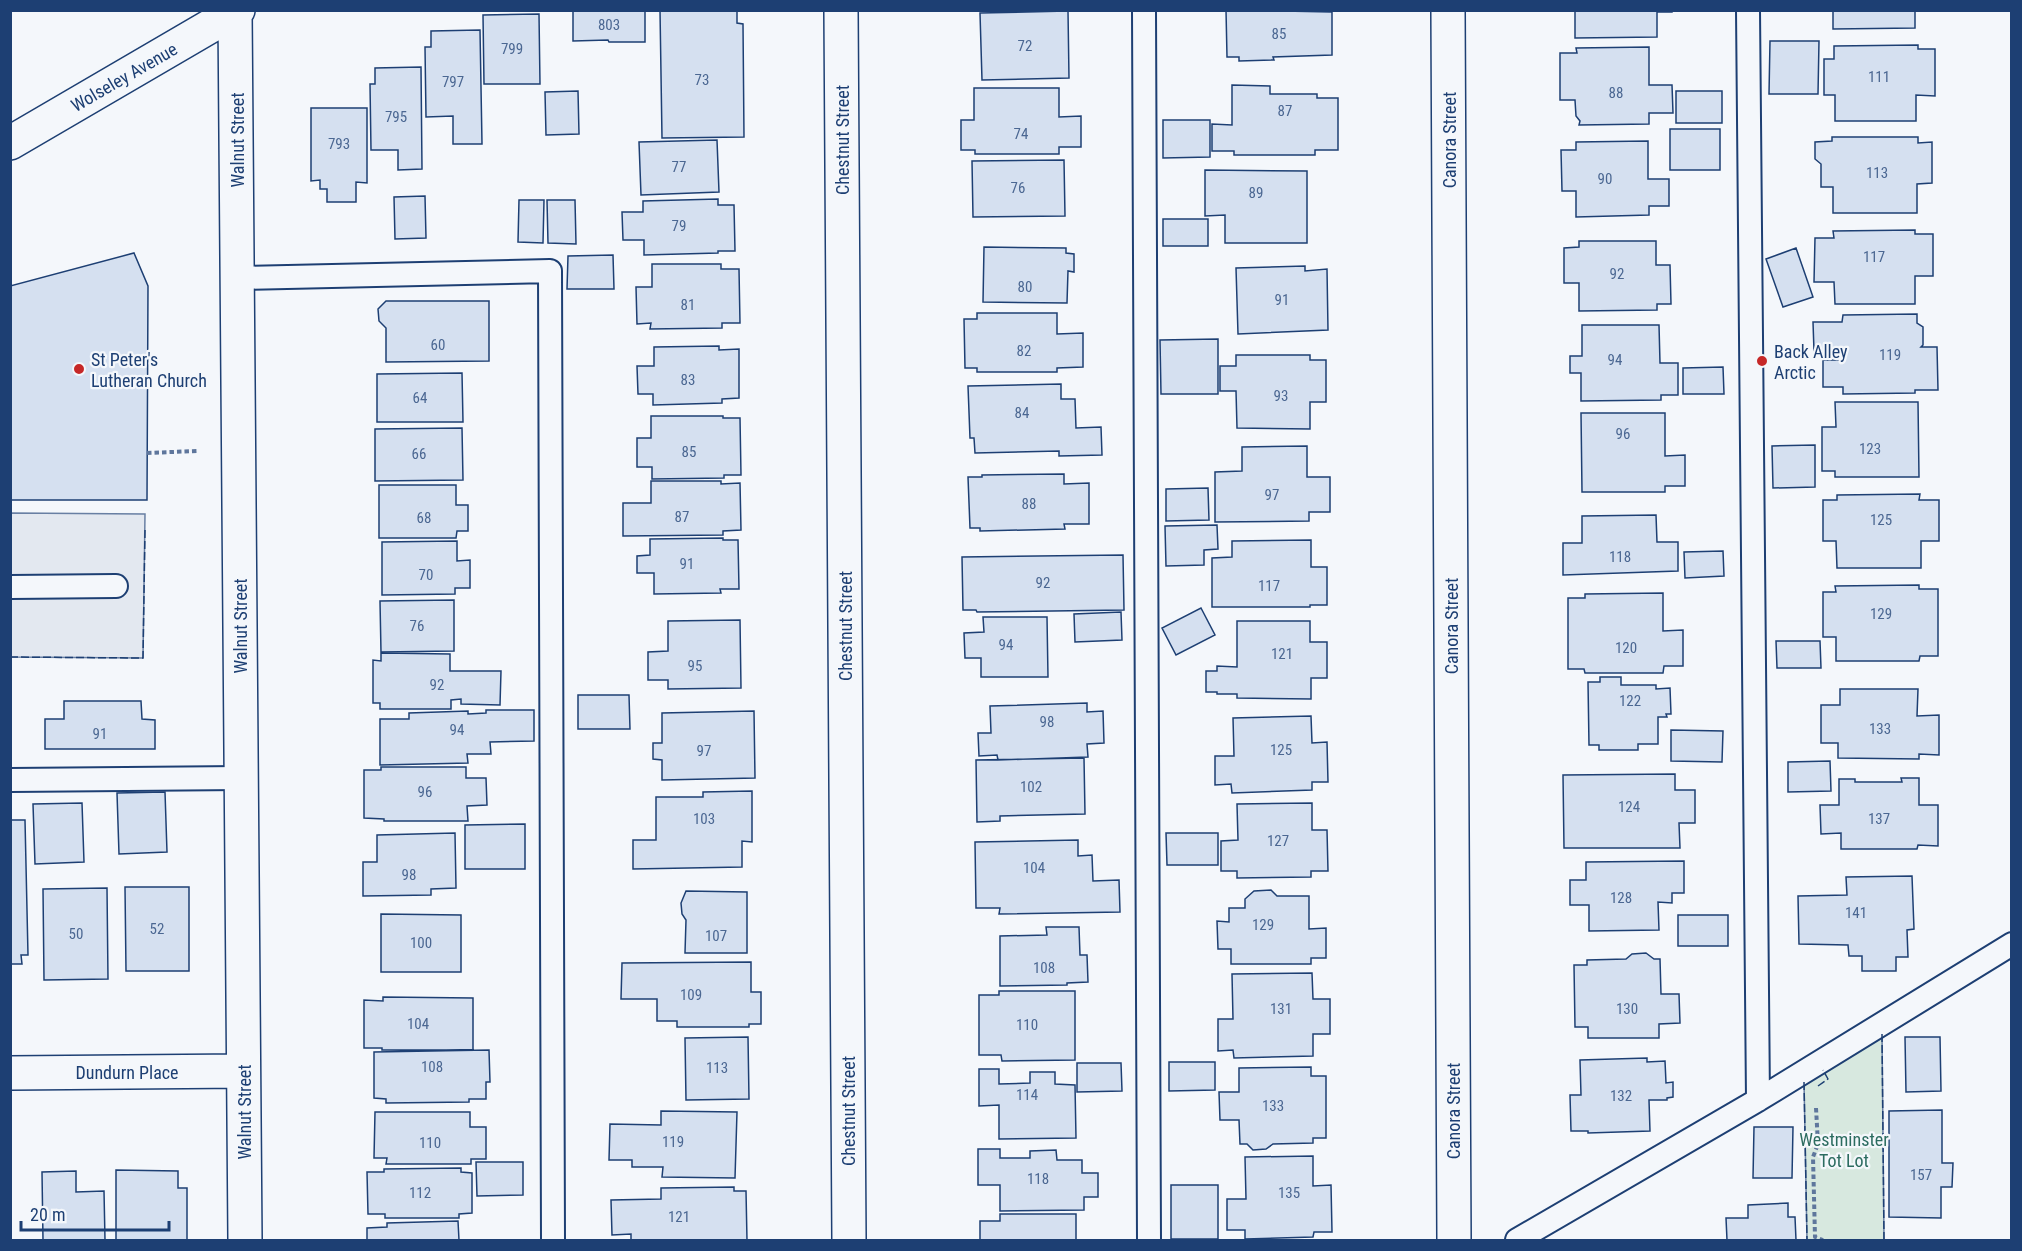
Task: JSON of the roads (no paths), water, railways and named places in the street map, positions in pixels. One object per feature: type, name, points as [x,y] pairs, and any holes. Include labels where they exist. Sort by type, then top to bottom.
[{"type":"street","name":"Chestnut Street","points":[[842,10],[849,1240]]},
{"type":"street","name":"Canora Street","points":[[1448,10],[1454,1240]]},
{"type":"street","name":"Wolseley Avenue","points":[[10,143],[237,11]]},
{"type":"street","name":"Walnut Street","points":[[237,11],[245,1240]]},
{"type":"street","name":"Dundurn Place","points":[[10,1073],[243,1071]]},
{"type":"lane","points":[[1144,10],[1149,1240]]},
{"type":"lane","points":[[1748,10],[1758,1100]]},
{"type":"lane","points":[[238,278],[550,271],[553,1240]]},
{"type":"lane","points":[[10,587],[116,586]]},
{"type":"lane","points":[[10,780],[241,778]]},
{"type":"lane","points":[[1517,1240],[1758,1100],[2012,944]]},
{"type":"place","name":"Back Alley Arctic","points":[[1762,361]]},
{"type":"place","name":"St Peter's Lutheran Church","points":[[79,369]]},
{"type":"park label","name":"Westminster Tot Lot","points":[[1844,1149]]}]
